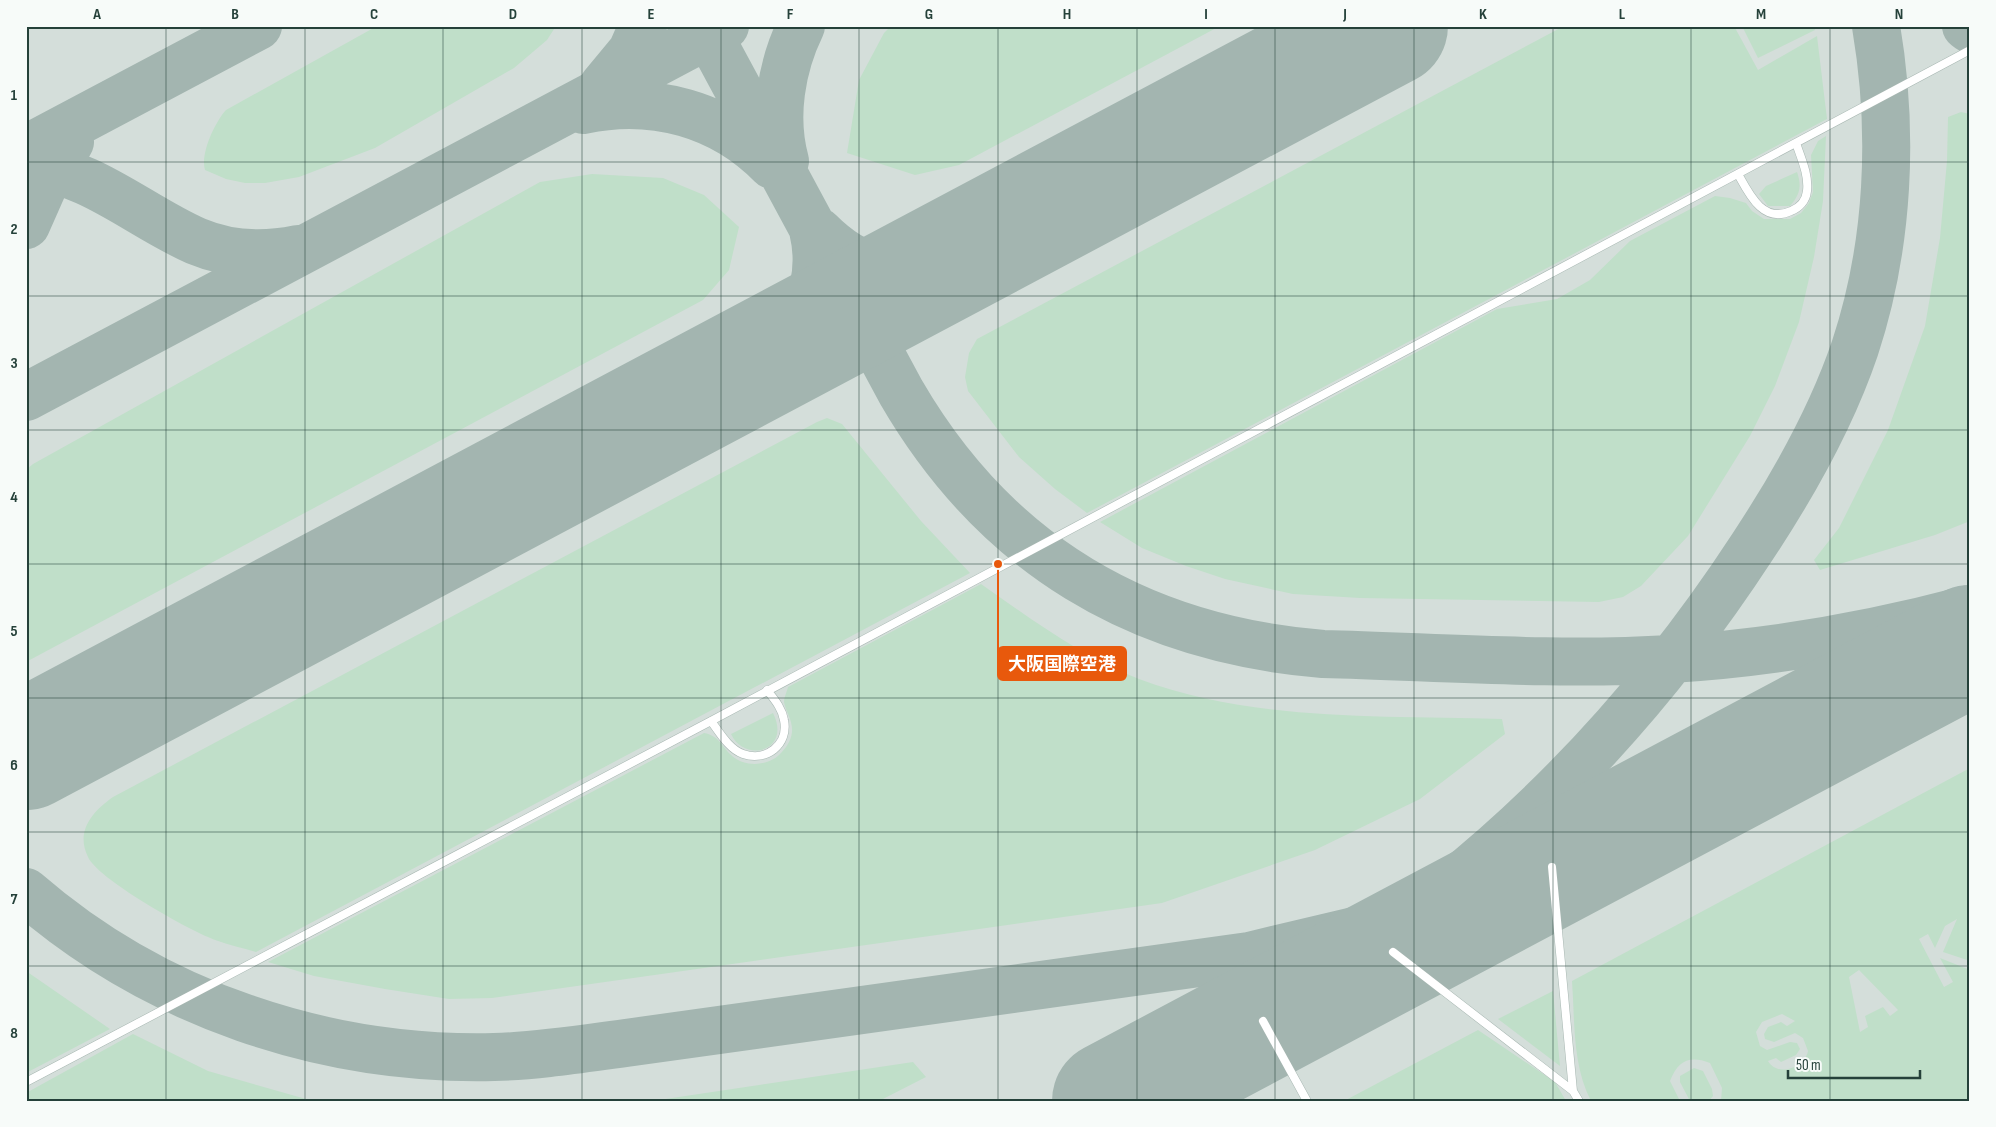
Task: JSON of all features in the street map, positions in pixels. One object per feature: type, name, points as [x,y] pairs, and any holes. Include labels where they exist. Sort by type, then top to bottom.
[{"type":"lane","points":[[26,1082],[711,721],[1970,50]]},
{"type":"lane","points":[[1738,174],[1757,205],[1764,211],[1785,214],[1796,209],[1803,202],[1807,193],[1807,182],[1796,143]]},
{"type":"lane","points":[[711,721],[729,745],[742,754],[756,756],[769,754],[779,746],[784,734],[785,721],[781,710],[767,690]]},
{"type":"lane","points":[[1552,867],[1573,1090],[1579,1101]]},
{"type":"lane","points":[[1392,952],[1573,1090]]},
{"type":"lane","points":[[1263,1021],[1307,1101]]},
{"type":"shaded area","points":[[26,26],[1970,26],[1970,1101],[26,1101]]},
{"type":"green space","points":[[377,26],[556,26],[547,40],[514,68],[375,148],[299,177],[265,183],[245,183],[226,179],[205,170],[205,156],[210,138],[217,122],[226,110]]},
{"type":"green space","points":[[891,26],[1220,26],[959,165],[915,175],[847,153],[859,80],[884,33]]},
{"type":"green space","points":[[1564,26],[1734,26],[1758,70],[1817,36],[1827,119],[1087,513],[1055,489],[1019,457],[968,391],[965,377],[969,353],[977,339]]},
{"type":"green space","points":[[1742,26],[1814,26],[1815,30],[1758,58]]},
{"type":"green space","points":[[1961,112],[1970,114],[1970,521],[1935,535],[1820,570],[1814,560],[1839,528],[1888,430],[1925,326],[1940,238],[1947,161],[1948,117]]},
{"type":"green space","points":[[1826,136],[1823,201],[1814,257],[1799,322],[1775,386],[1750,436],[1688,536],[1641,586],[1623,597],[1599,602],[1360,598],[1293,594],[1225,579],[1186,566],[1142,548],[1100,522],[1497,309],[1557,299],[1590,280],[1630,241],[1715,196],[1746,203],[1752,211],[1764,219],[1790,219],[1801,213],[1809,203],[1813,192],[1811,155],[1818,141]]},
{"type":"green space","points":[[1797,172],[1799,190],[1790,206],[1768,206],[1759,194],[1766,186]]},
{"type":"green space","points":[[592,174],[663,178],[704,195],[739,227],[729,270],[703,300],[26,662],[26,470],[33,464],[540,182]]},
{"type":"green space","points":[[827,418],[842,424],[921,521],[970,573],[256,952],[226,944],[196,932],[162,913],[108,877],[88,857],[84,839],[88,822],[113,797]]},
{"type":"green space","points":[[981,584],[1057,636],[1097,660],[1139,679],[1183,693],[1227,703],[1318,714],[1502,719],[1505,734],[1420,799],[1315,850],[1162,903],[492,998],[449,999],[385,989],[314,976],[268,962],[704,733],[716,738],[730,754],[741,761],[754,764],[774,759],[785,748],[791,736],[792,728],[784,702],[788,687]]},
{"type":"green space","points":[[773,713],[777,726],[776,737],[772,744],[764,749],[755,751],[746,749],[731,734]]},
{"type":"green space","points":[[1970,768],[1970,961],[1943,952],[1957,919],[1945,926],[1935,948],[1928,934],[1919,939],[1944,987],[1953,982],[1940,958],[1970,970],[1970,1100],[1721,1101],[1722,1088],[1710,1063],[1690,1060],[1681,1064],[1670,1081],[1680,1101],[1591,1101],[1577,1058],[1572,981]],"holes":[[[1859,970],[1898,1010],[1890,1016],[1883,1007],[1865,1016],[1868,1027],[1860,1032],[1849,977]],[[1782,1014],[1795,1021],[1787,1026],[1781,1022],[1768,1027],[1764,1034],[1765,1039],[1774,1042],[1795,1033],[1803,1038],[1808,1051],[1806,1057],[1797,1066],[1784,1070],[1772,1066],[1768,1061],[1776,1058],[1781,1062],[1796,1055],[1800,1049],[1797,1043],[1790,1042],[1767,1050],[1760,1046],[1756,1032],[1762,1022]]]},
{"type":"green space","points":[[26,971],[110,1029],[26,1073]]},
{"type":"green space","points":[[1553,991],[1560,1066],[1498,1019]]},
{"type":"green space","points":[[1478,1030],[1555,1082],[1566,1101],[1344,1101]]},
{"type":"green space","points":[[133,1034],[208,1071],[313,1101],[26,1101],[26,1093]]},
{"type":"green space","points":[[913,1062],[926,1077],[879,1101],[652,1101]]},
{"type":"green space","points":[[1694,1068],[1703,1071],[1712,1089],[1713,1096],[1709,1101],[1690,1101],[1680,1082],[1680,1076]]},
{"type":"taxiway","points":[[26,149],[258,26]]},
{"type":"taxiway","points":[[603,86],[632,51],[643,26]]},
{"type":"taxiway","points":[[704,26],[901,392],[939,449],[981,499],[1027,542],[1078,578],[1133,607],[1192,630],[1256,645],[1323,654],[1584,662],[1671,659],[1784,647],[1859,635],[1970,609]]},
{"type":"taxiway","points":[[26,397],[725,26]]},
{"type":"taxiway","points":[[785,161],[780,127],[781,92],[788,58],[801,26]]},
{"type":"taxiway","points":[[1445,889],[1532,813],[1573,772],[1650,686],[1721,594],[1753,546],[1783,499],[1823,426],[1855,348],[1875,269],[1881,229],[1886,147],[1882,66],[1876,26]]},
{"type":"taxiway","points":[[1966,26],[1970,29]]},
{"type":"taxiway","points":[[583,110],[635,105],[660,107],[685,113],[709,121],[731,133],[752,147],[772,165]]},
{"type":"taxiway","points":[[26,225],[49,173],[70,142]]},
{"type":"taxiway","points":[[26,165],[72,175],[114,196],[175,231],[208,246],[247,253],[272,253],[298,249]]},
{"type":"taxiway","points":[[752,364],[786,338],[796,327],[809,302],[816,273],[817,259],[813,230]]},
{"type":"taxiway","points":[[819,232],[850,257],[880,268],[914,269],[951,259]]},
{"type":"taxiway","points":[[26,744],[65,729]]},
{"type":"taxiway","points":[[26,892],[76,931],[130,966],[186,994],[245,1018],[305,1036],[367,1049],[430,1056],[494,1057],[581,1049],[1249,956],[1375,926],[1415,913],[1506,879],[1636,822]]},
{"type":"taxiway","points":[[1210,1048],[1319,980],[1386,934]]},
{"type":"runway","points":[[26,750],[1388,26]]},
{"type":"runway","points":[[1112,1101],[1970,645]]},
{"type":"place","name":"大阪国際空港","points":[[998,564]]}]
